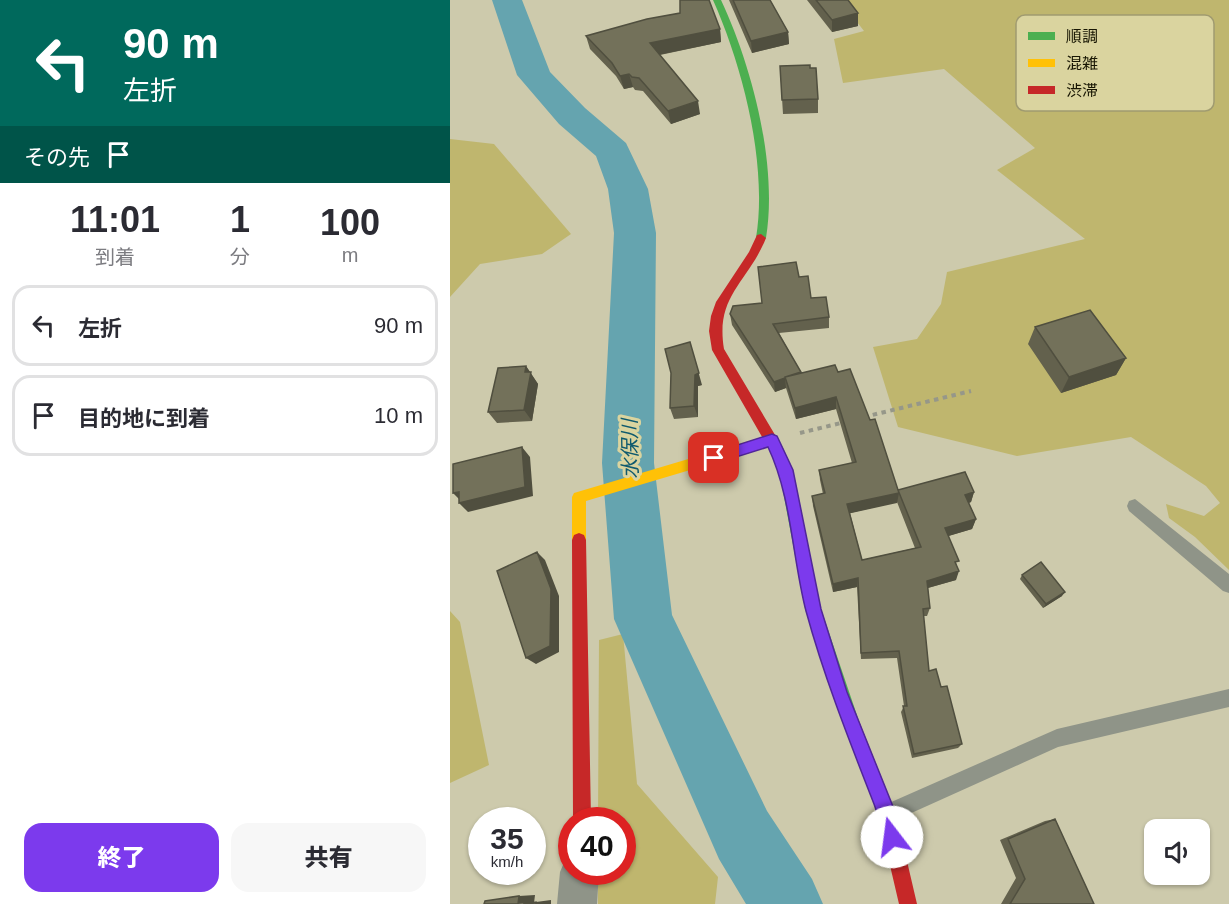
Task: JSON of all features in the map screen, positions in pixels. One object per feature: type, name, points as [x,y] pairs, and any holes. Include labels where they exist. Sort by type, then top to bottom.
[{"type":"street","points":[[717,0],[740,55],[756,134],[763,178],[763,233],[756,255],[726,290],[713,332],[718,350],[772,440],[786,470],[813,609],[838,692],[887,814],[908,904]]},
{"type":"street","points":[[582,807],[579,497],[590,492],[657,476],[772,440]]},
{"type":"street","points":[[578,904],[579,885]]},
{"type":"lane","points":[[1135,506],[1229,585]]},
{"type":"lane","points":[[887,814],[1057,738],[1229,698]]},
{"type":"path","points":[[861,418],[971,391]]},
{"type":"path","points":[[772,440],[849,421]]},
{"type":"shaded area","points":[[840,0],[1229,0],[1229,570],[1195,537],[1169,518],[1166,504],[1204,516],[1220,503],[1206,486],[1131,437],[1017,456],[898,427],[873,347],[917,339],[941,304],[947,272],[1085,239],[997,170],[1035,148],[944,69],[843,83],[834,39],[864,31]]},
{"type":"shaded area","points":[[450,139],[494,144],[571,234],[542,254],[480,264],[450,297]]},
{"type":"shaded area","points":[[450,611],[460,622],[489,765],[450,783]]},
{"type":"shaded area","points":[[623,634],[637,784],[718,877],[715,904],[598,904],[598,885],[636,885],[636,807],[598,807],[599,640]]},
{"type":"building","points":[[680,0],[709,0],[720,29],[650,43],[698,101],[668,111],[639,78],[629,74],[620,76],[612,63],[586,36],[647,19],[680,13]]},
{"type":"building","points":[[733,0],[770,0],[788,32],[751,41]]},
{"type":"building","points":[[816,0],[848,0],[858,13],[832,20]]},
{"type":"building","points":[[810,65],[810,68],[816,68],[818,99],[782,100],[780,66]]},
{"type":"building","points":[[796,262],[799,277],[808,276],[811,298],[826,297],[829,317],[773,324],[801,372],[774,382],[730,314],[733,306],[762,303],[758,267]]},
{"type":"building","points":[[1090,310],[1126,358],[1069,377],[1035,327]]},
{"type":"building","points":[[690,342],[699,373],[695,375],[694,406],[670,408],[671,373],[665,349]]},
{"type":"building","points":[[835,365],[838,372],[850,369],[870,420],[875,419],[898,490],[965,472],[974,492],[965,495],[976,519],[945,528],[959,561],[955,562],[959,571],[927,581],[930,608],[923,609],[929,671],[936,669],[941,687],[947,686],[962,744],[914,754],[903,706],[907,706],[899,651],[861,653],[858,578],[833,584],[812,496],[825,493],[819,470],[856,462],[836,397],[795,408],[785,377]],"holes":[[[898,490],[921,547],[862,560],[847,504],[899,493]]]},
{"type":"building","points":[[526,366],[525,372],[531,372],[524,410],[488,412],[498,368]]},
{"type":"building","points":[[522,447],[525,487],[459,503],[459,492],[453,493],[453,464]]},
{"type":"building","points":[[537,552],[551,589],[550,646],[526,658],[497,571]]},
{"type":"building","points":[[1041,562],[1065,592],[1046,604],[1022,575]]},
{"type":"building","points":[[1055,819],[1094,904],[1010,904],[1025,879],[1008,839]]},
{"type":"building","points":[[519,896],[518,904],[484,904],[485,901]]},
{"type":"waterway","name":"水保川","points":[[507,0],[534,75],[572,116],[613,151],[628,189],[635,233],[628,463],[643,619],[743,835],[787,904]]},
{"type":"traffic: fast","points":[[717,0],[730,28],[745,73],[759,148],[764,200],[761,238]]},
{"type":"traffic: fast","points":[[777,450],[786,470],[813,609],[853,727]]},
{"type":"traffic: slow","points":[[579,540],[579,497],[772,440]]},
{"type":"traffic: jam","points":[[761,238],[755,253],[722,302],[715,331],[718,350],[777,450]]},
{"type":"traffic: jam","points":[[579,540],[582,807]]},
{"type":"traffic: jam","points":[[853,727],[887,814],[908,904]]},
{"type":"route","points":[[714,458],[772,440],[786,470],[813,609],[838,692],[887,814],[892,837]]}]
